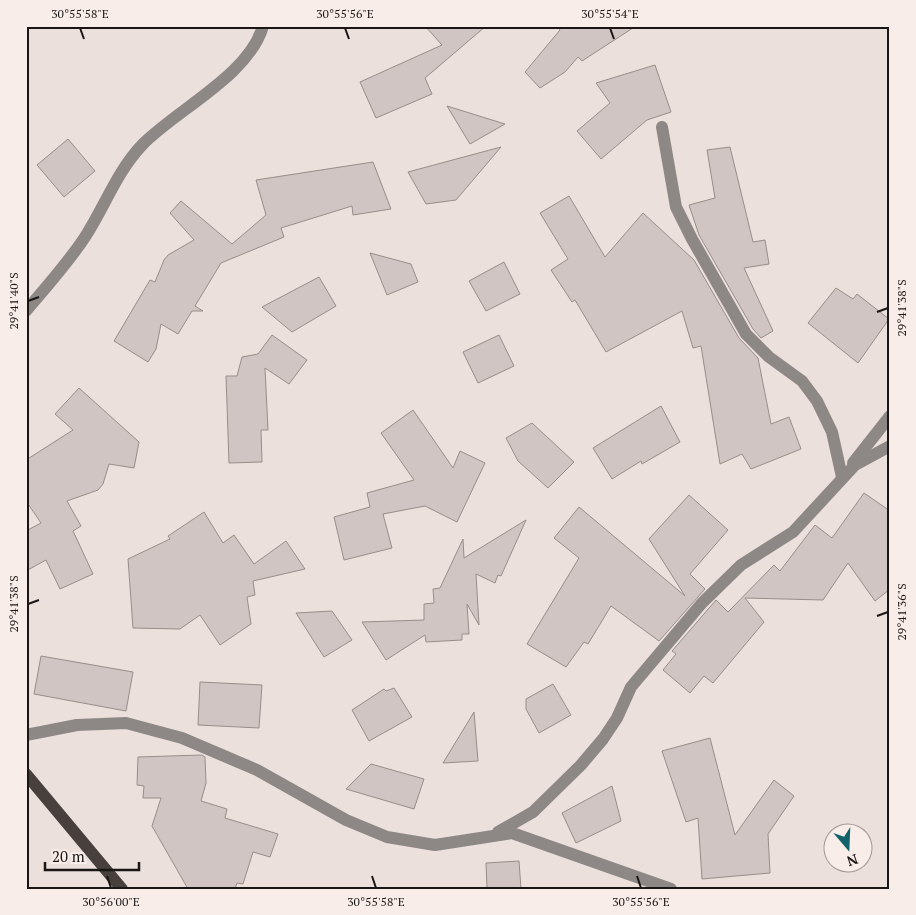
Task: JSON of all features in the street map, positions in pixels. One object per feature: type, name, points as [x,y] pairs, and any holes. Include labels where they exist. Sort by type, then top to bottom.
[{"type":"main road","points":[[26,774],[122,889]]},
{"type":"street","points":[[26,311],[85,236],[112,184],[143,144],[243,62],[259,40],[263,26]]},
{"type":"street","points":[[662,127],[676,207],[692,239],[746,334],[770,357],[802,381],[817,401],[832,432],[842,477]]},
{"type":"street","points":[[489,836],[533,812],[581,765],[612,725],[631,687],[702,603],[741,565],[793,532],[828,497],[890,416]]},
{"type":"street","points":[[842,477],[855,465],[890,446]]},
{"type":"street","points":[[26,735],[78,725],[126,723],[182,738],[257,770],[346,820],[387,837],[435,845],[512,833],[643,877],[671,889]]},
{"type":"building","points":[[425,26],[486,26],[425,78],[432,94],[376,118],[360,82],[442,45]]},
{"type":"building","points":[[557,26],[636,26],[582,61],[578,57],[565,72],[540,88],[525,72],[560,30]]},
{"type":"building","points":[[655,65],[671,112],[647,120],[601,159],[577,131],[610,103],[596,83]]},
{"type":"building","points":[[447,106],[505,124],[470,144]]},
{"type":"building","points":[[68,139],[95,171],[64,197],[37,165]]},
{"type":"building","points":[[501,147],[456,200],[426,204],[408,172]]},
{"type":"building","points":[[730,147],[753,242],[765,240],[769,264],[744,268],[773,331],[761,338],[753,329],[699,235],[689,205],[715,198],[707,150]]},
{"type":"building","points":[[373,162],[391,209],[353,215],[352,206],[281,228],[284,237],[221,263],[195,306],[203,311],[192,311],[178,334],[161,324],[156,349],[148,362],[114,341],[150,280],[155,282],[164,260],[168,255],[194,240],[170,213],[181,201],[232,244],[266,215],[256,180]]},
{"type":"building","points":[[569,196],[605,257],[643,213],[694,260],[739,338],[758,358],[771,424],[789,417],[801,449],[751,469],[742,454],[720,464],[701,346],[693,348],[682,311],[606,352],[575,300],[572,302],[551,270],[568,259],[540,213]]},
{"type":"building","points":[[370,253],[411,264],[418,282],[387,295]]},
{"type":"building","points":[[504,262],[520,294],[486,311],[469,281]]},
{"type":"building","points":[[319,277],[336,306],[292,332],[262,307]]},
{"type":"building","points":[[836,288],[853,299],[857,294],[889,319],[858,363],[808,323]]},
{"type":"building","points":[[272,335],[307,360],[289,384],[265,368],[268,430],[261,430],[262,462],[229,463],[226,376],[237,376],[242,357],[258,354]]},
{"type":"building","points":[[499,335],[514,366],[478,383],[463,352]]},
{"type":"building","points":[[79,388],[139,442],[134,468],[109,464],[103,484],[98,490],[67,501],[81,526],[73,531],[93,574],[60,589],[46,560],[26,571],[26,531],[41,523],[26,501],[26,460],[73,430],[55,414]]},
{"type":"building","points":[[661,406],[680,442],[642,464],[641,461],[612,479],[593,448]]},
{"type":"building","points":[[413,410],[453,468],[460,451],[485,463],[457,522],[425,506],[383,514],[392,548],[344,560],[334,517],[370,507],[367,493],[414,480],[381,433]]},
{"type":"building","points":[[532,423],[574,462],[548,488],[518,461],[506,438]]},
{"type":"building","points":[[864,493],[890,511],[890,589],[875,601],[848,563],[823,600],[745,598],[764,622],[713,683],[704,676],[690,693],[663,670],[676,654],[672,651],[716,600],[728,612],[774,565],[780,571],[815,525],[832,538]]},
{"type":"building","points":[[689,495],[728,530],[690,574],[705,589],[659,641],[611,606],[588,644],[584,642],[566,667],[527,644],[579,558],[554,538],[579,507],[685,596],[649,539]]},
{"type":"building","points":[[204,512],[223,543],[234,535],[254,564],[286,541],[305,569],[253,581],[255,595],[247,597],[251,624],[220,645],[200,615],[180,629],[133,628],[128,559],[170,539],[168,536]]},
{"type":"building","points":[[526,520],[501,576],[498,575],[495,583],[476,574],[479,625],[467,604],[469,634],[462,634],[462,640],[426,642],[425,635],[386,660],[362,622],[424,620],[424,604],[434,603],[433,589],[440,588],[463,539],[464,558]]},
{"type":"building","points":[[332,611],[352,640],[324,657],[296,613]]},
{"type":"building","points":[[41,656],[133,672],[126,711],[34,694]]},
{"type":"building","points":[[200,682],[262,685],[259,728],[198,725]]},
{"type":"building","points":[[553,684],[571,715],[539,733],[526,709],[526,699]]},
{"type":"building","points":[[394,688],[412,717],[369,741],[352,710],[384,689],[386,691]]},
{"type":"building","points":[[474,712],[478,761],[443,763]]},
{"type":"building","points":[[710,738],[735,835],[774,780],[794,796],[768,834],[770,873],[702,879],[698,818],[686,822],[662,751]]},
{"type":"building","points":[[202,755],[205,757],[206,783],[201,801],[227,809],[225,818],[278,834],[270,857],[253,852],[243,884],[237,883],[235,889],[188,889],[152,826],[161,798],[143,798],[144,786],[137,785],[138,757]]},
{"type":"building","points":[[371,764],[424,779],[414,809],[346,789]]},
{"type":"building","points":[[612,786],[621,821],[576,843],[562,813]]},
{"type":"building","points":[[519,861],[521,889],[487,889],[486,863]]}]
